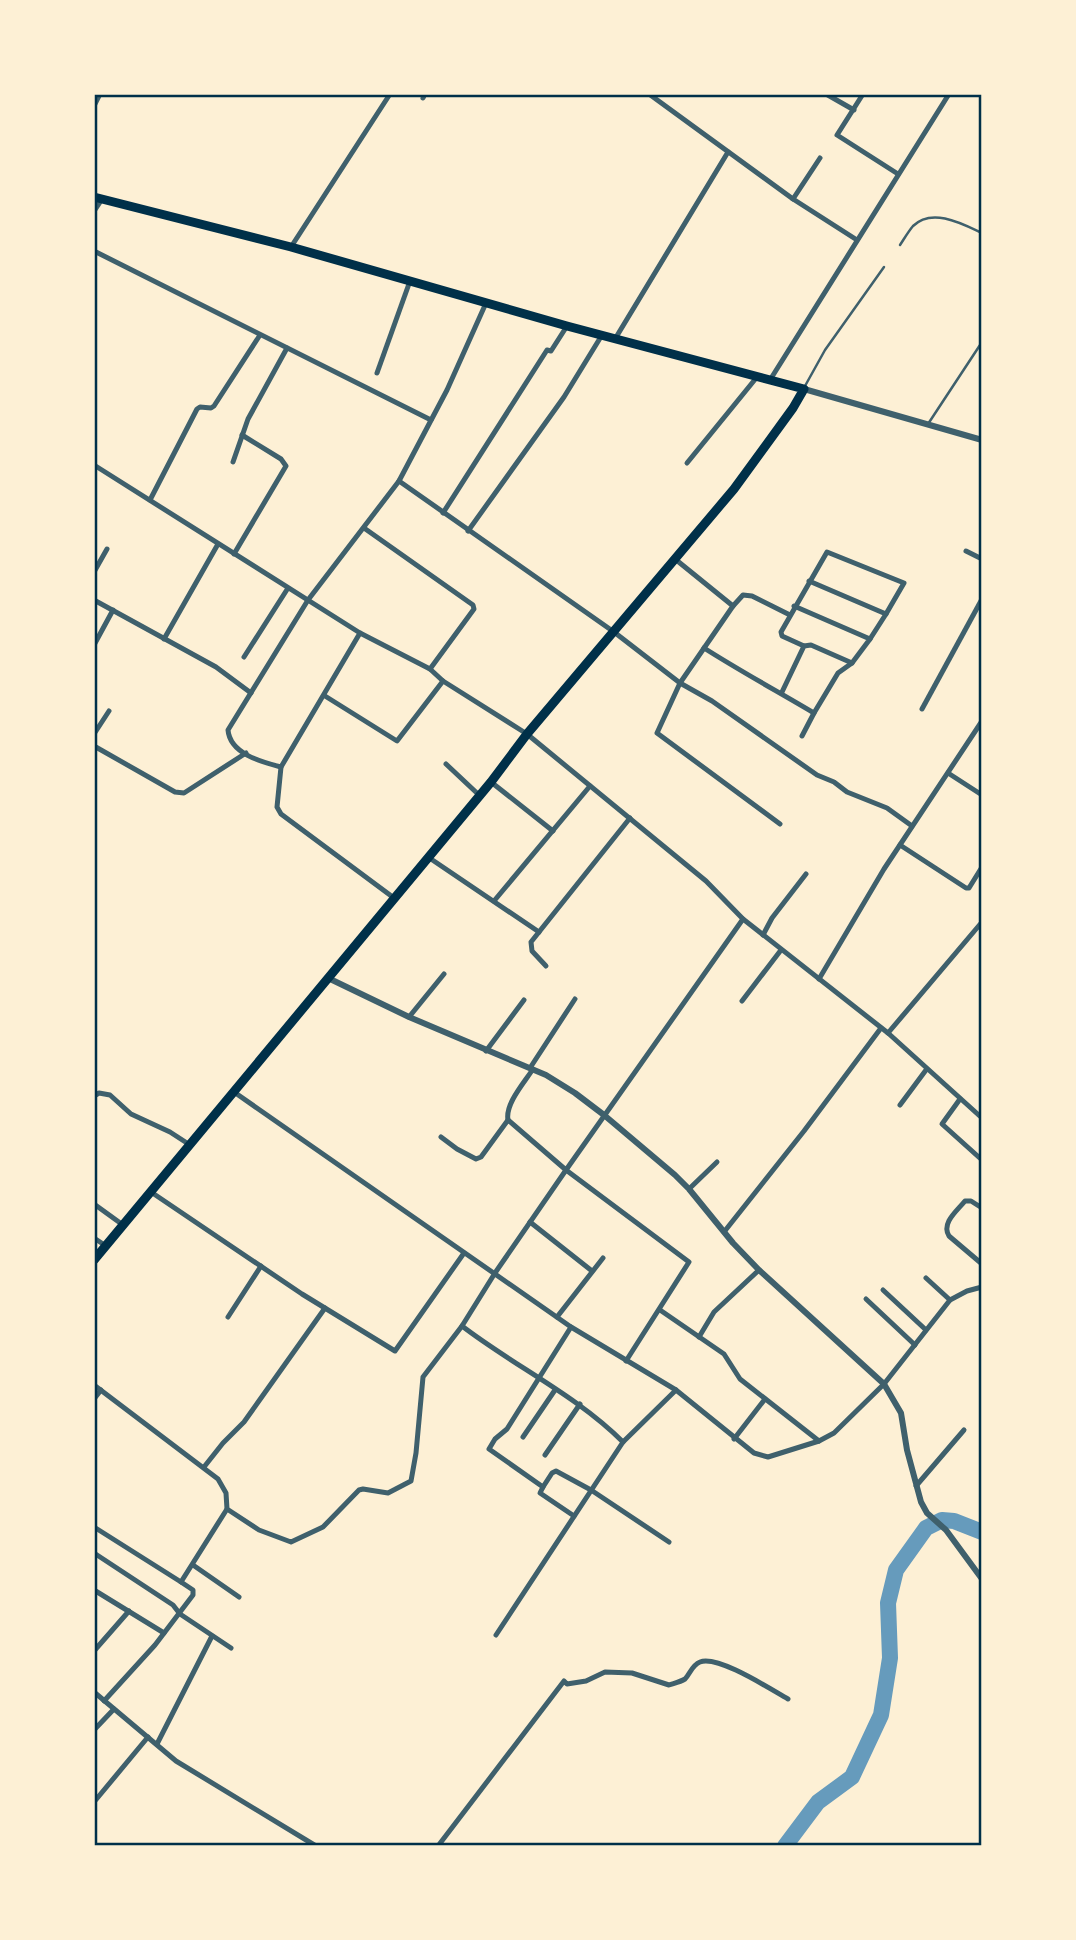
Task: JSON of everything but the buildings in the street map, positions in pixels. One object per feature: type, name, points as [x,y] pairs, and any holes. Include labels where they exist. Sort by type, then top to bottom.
[{"type":"highway","points":[[94,1260],[491,782],[527,734],[734,489],[804,389],[567,326],[291,247],[98,198]]},
{"type":"street","points":[[94,106],[100,94]]},
{"type":"street","points":[[291,247],[390,94]]},
{"type":"street","points":[[649,94],[793,199],[857,240]]},
{"type":"street","points":[[826,94],[854,110]]},
{"type":"street","points":[[863,94],[837,135],[898,174]]},
{"type":"street","points":[[770,380],[947,97],[939,94]]},
{"type":"street","points":[[615,339],[728,152]]},
{"type":"street","points":[[793,199],[820,158]]},
{"type":"street","points":[[94,211],[98,198]]},
{"type":"street","points":[[94,251],[431,420]]},
{"type":"street","points":[[377,373],[410,281]]},
{"type":"street","points":[[281,767],[259,761],[238,749],[229,737],[228,730],[308,600],[399,481],[486,303]]},
{"type":"street","points":[[443,513],[547,350],[551,351],[567,326]]},
{"type":"street","points":[[150,500],[194,413],[200,407],[214,406],[260,335]]},
{"type":"street","points":[[468,531],[564,397],[601,335]]},
{"type":"street","points":[[233,462],[248,419],[287,348]]},
{"type":"street","points":[[687,463],[757,377]]},
{"type":"street","points":[[804,389],[982,440]]},
{"type":"street","points":[[234,554],[286,466],[281,459],[242,435]]},
{"type":"street","points":[[94,465],[360,633],[430,668],[443,681],[527,734],[706,881],[763,936],[888,1033],[982,1118]]},
{"type":"street","points":[[399,481],[614,632],[680,683],[712,701],[817,775],[847,792],[887,808],[912,826]]},
{"type":"street","points":[[364,528],[473,605],[474,609],[430,668]]},
{"type":"street","points":[[164,639],[218,544]]},
{"type":"street","points":[[94,572],[107,549]]},
{"type":"street","points":[[966,551],[982,559]]},
{"type":"street","points":[[802,736],[835,677],[852,663],[870,639],[904,583],[827,552],[781,632],[782,636],[804,646],[811,645],[852,663]]},
{"type":"street","points":[[675,559],[733,606]]},
{"type":"street","points":[[808,581],[886,614]]},
{"type":"street","points":[[244,657],[288,587]]},
{"type":"street","points":[[780,824],[659,736],[657,730],[680,683],[743,594],[790,615]]},
{"type":"street","points":[[922,709],[982,599]]},
{"type":"street","points":[[95,603],[113,610],[216,667],[251,693]]},
{"type":"street","points":[[794,606],[870,639]]},
{"type":"street","points":[[94,645],[113,610]]},
{"type":"street","points":[[360,633],[281,767],[278,811],[394,898]]},
{"type":"street","points":[[782,692],[804,646]]},
{"type":"street","points":[[704,648],[746,675],[782,692],[814,712]]},
{"type":"street","points":[[325,696],[397,741],[443,681]]},
{"type":"street","points":[[94,734],[108,711]]},
{"type":"street","points":[[818,979],[912,826],[982,721]]},
{"type":"street","points":[[94,746],[175,792],[184,793],[246,753]]},
{"type":"street","points":[[446,764],[479,795]]},
{"type":"street","points":[[948,773],[982,795]]},
{"type":"street","points":[[491,782],[553,831]]},
{"type":"street","points":[[494,901],[590,786]]},
{"type":"street","points":[[546,966],[531,948],[531,942],[630,818]]},
{"type":"street","points":[[900,845],[966,888],[969,888],[982,867]]},
{"type":"street","points":[[428,857],[539,932]]},
{"type":"street","points":[[763,936],[772,918],[806,874]]},
{"type":"street","points":[[228,1509],[259,1530],[290,1542],[323,1527],[359,1490],[388,1493],[411,1481],[424,1377],[743,919]]},
{"type":"street","points":[[888,1033],[982,922]]},
{"type":"street","points":[[742,1001],[781,950]]},
{"type":"street","points":[[409,1017],[444,974]]},
{"type":"street","points":[[328,978],[409,1017],[531,1068],[575,1093],[690,1189],[759,1270],[884,1384],[901,1413],[916,1486],[927,1513],[946,1530],[982,1579]]},
{"type":"street","points":[[575,999],[531,1068],[507,1115],[508,1120],[566,1170],[690,1264],[626,1361]]},
{"type":"street","points":[[486,1051],[524,1000]]},
{"type":"street","points":[[724,1231],[804,1131],[881,1028]]},
{"type":"street","points":[[900,1105],[926,1070]]},
{"type":"street","points":[[234,1092],[571,1327],[676,1390],[734,1439],[762,1457],[820,1441],[834,1433],[884,1384],[950,1300],[967,1290],[982,1287]]},
{"type":"street","points":[[94,1096],[99,1093],[110,1095],[131,1114],[170,1132],[190,1145]]},
{"type":"street","points":[[960,1099],[942,1124],[982,1160]]},
{"type":"street","points":[[442,1137],[476,1159],[481,1157],[508,1120]]},
{"type":"street","points":[[690,1189],[717,1162]]},
{"type":"street","points":[[151,1192],[325,1308],[395,1350],[464,1253]]},
{"type":"street","points":[[981,1205],[965,1201],[945,1230],[982,1264]]},
{"type":"street","points":[[94,1204],[123,1225]]},
{"type":"street","points":[[530,1222],[592,1271]]},
{"type":"street","points":[[94,1237],[106,1246]]},
{"type":"street","points":[[557,1317],[603,1258]]},
{"type":"street","points":[[228,1317],[261,1266]]},
{"type":"street","points":[[699,1337],[714,1312],[759,1270]]},
{"type":"street","points":[[926,1278],[950,1300]]},
{"type":"street","points":[[883,1290],[926,1329]]},
{"type":"street","points":[[866,1299],[915,1345]]},
{"type":"street","points":[[204,1466],[244,1422],[325,1308]]},
{"type":"street","points":[[660,1310],[724,1354],[740,1380],[820,1441]]},
{"type":"street","points":[[462,1326],[555,1390],[580,1404],[623,1442]]},
{"type":"street","points":[[543,1487],[489,1449],[495,1439],[507,1429],[571,1327]]},
{"type":"street","points":[[94,1385],[204,1466],[218,1479],[226,1493],[228,1509],[181,1582]]},
{"type":"street","points":[[94,1399],[101,1390]]},
{"type":"street","points":[[523,1437],[555,1390]]},
{"type":"street","points":[[496,1635],[623,1442],[676,1390]]},
{"type":"street","points":[[734,1439],[765,1399]]},
{"type":"street","points":[[545,1455],[580,1404]]},
{"type":"street","points":[[916,1486],[964,1430]]},
{"type":"street","points":[[574,1516],[540,1493],[551,1473],[556,1471],[591,1490],[669,1542]]},
{"type":"street","points":[[94,1527],[194,1592],[180,1614],[104,1701]]},
{"type":"street","points":[[94,1553],[173,1605],[180,1614],[231,1648]]},
{"type":"street","points":[[193,1565],[239,1597]]},
{"type":"street","points":[[94,1590],[164,1633]]},
{"type":"street","points":[[94,1651],[128,1611]]},
{"type":"street","points":[[157,1744],[212,1636]]},
{"type":"street","points":[[438,1846],[564,1681],[567,1684],[586,1681],[605,1672],[619,1672],[632,1673],[669,1685],[687,1677],[693,1667],[701,1662],[712,1662],[746,1676],[788,1699]]},
{"type":"street","points":[[94,1692],[176,1761],[316,1846]]},
{"type":"street","points":[[94,1730],[114,1709]]},
{"type":"street","points":[[94,1802],[148,1737]]},
{"type":"lane","points":[[900,245],[915,224],[929,218],[952,219],[982,233]]},
{"type":"lane","points":[[804,389],[838,331],[884,268]]},
{"type":"lane","points":[[928,424],[982,342]]},
{"type":"waterway","points":[[785,1846],[818,1802],[852,1777],[881,1715],[890,1658],[888,1603],[896,1570],[926,1528],[942,1520],[954,1521],[982,1532]]}]
